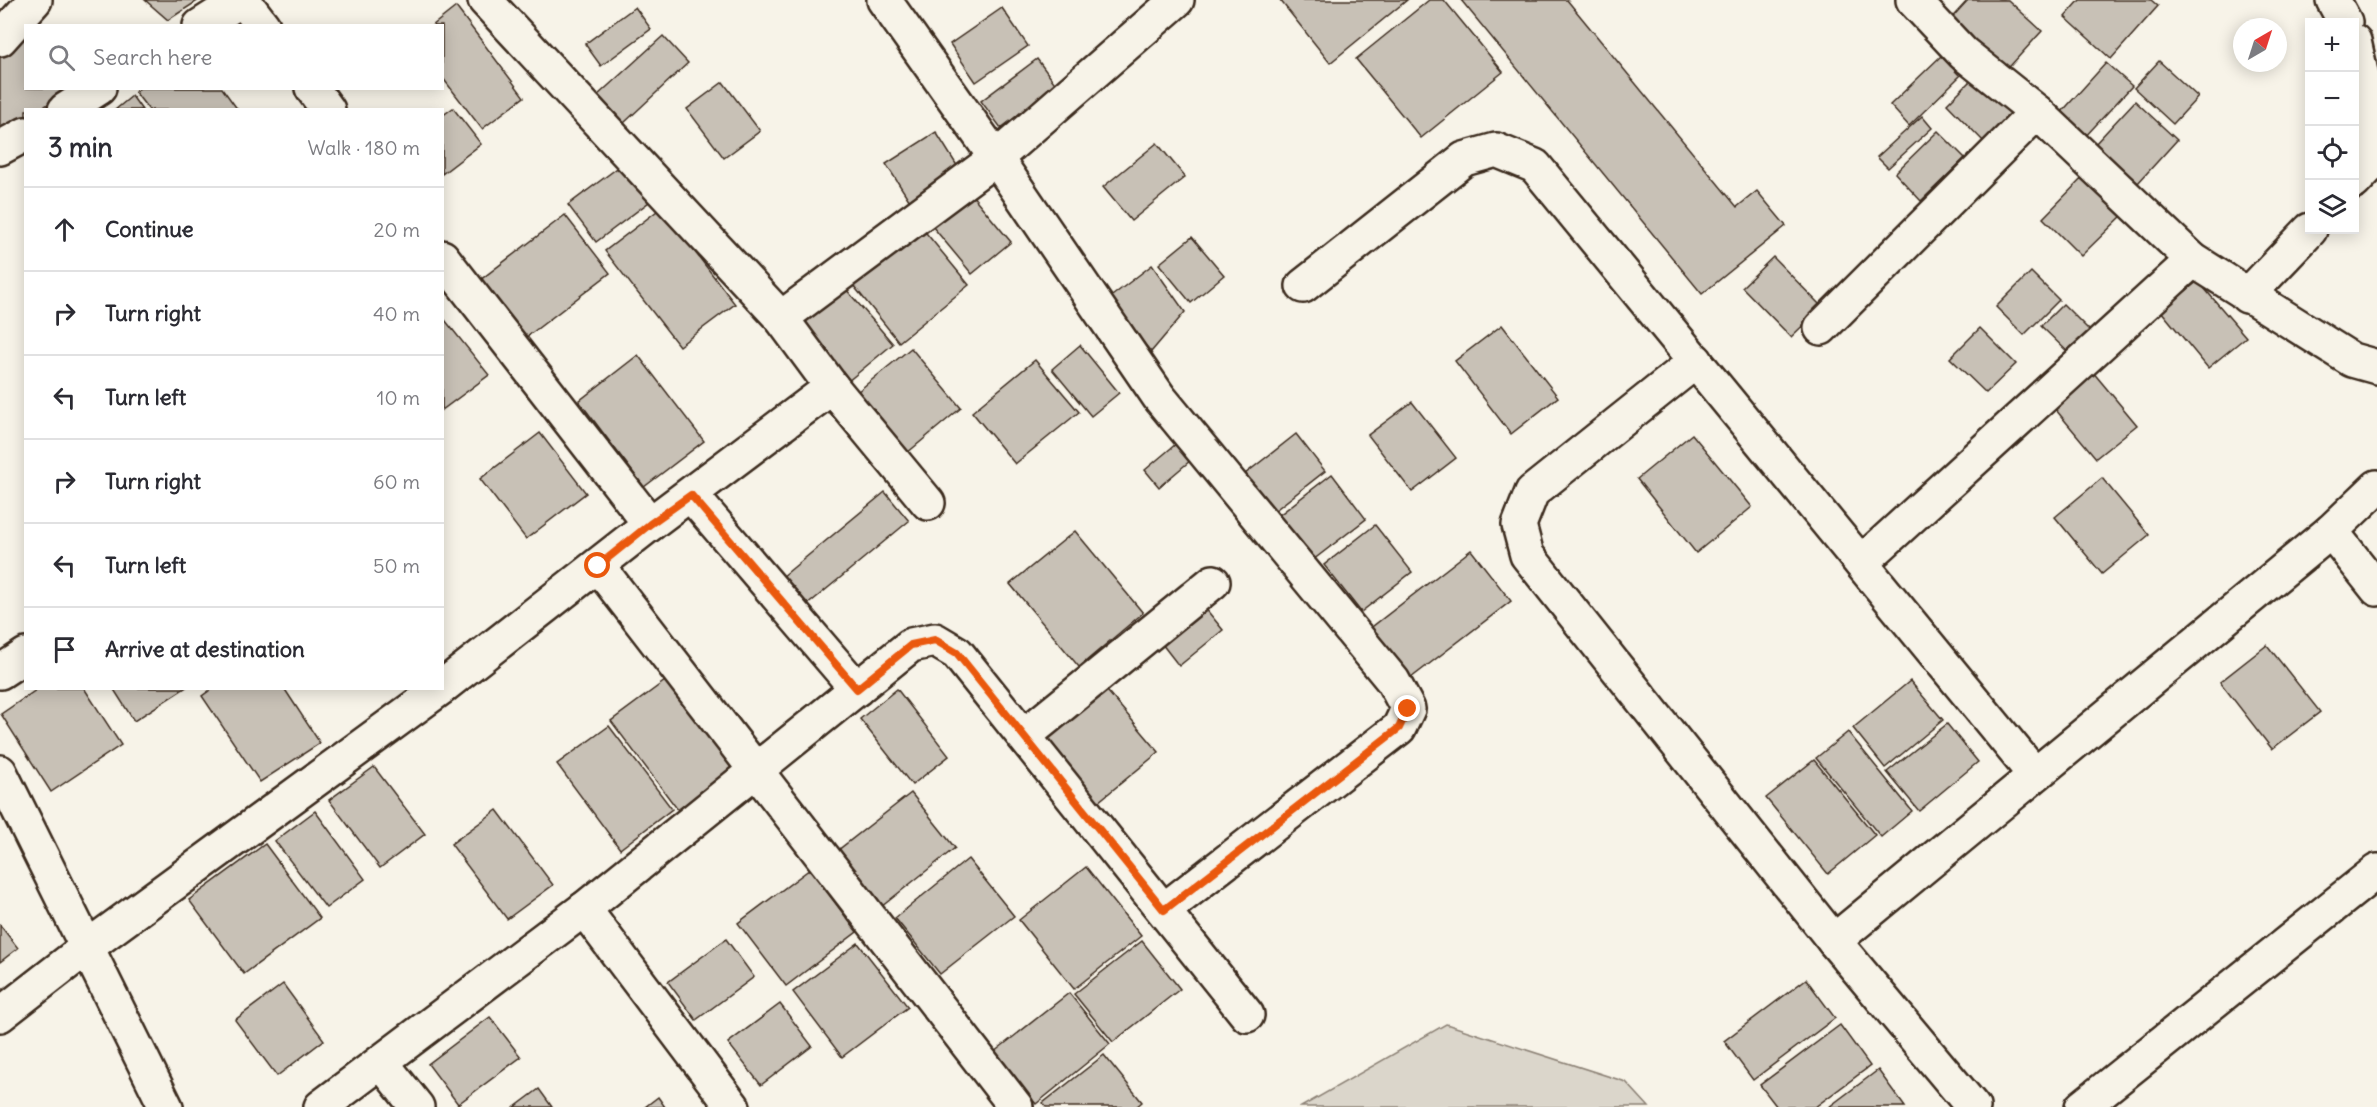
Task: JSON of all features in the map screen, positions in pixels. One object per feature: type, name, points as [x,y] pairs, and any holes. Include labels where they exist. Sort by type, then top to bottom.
[{"type":"street","points":[[0,39],[35,0]]},
{"type":"street","points":[[203,24],[242,0],[261,24]]},
{"type":"street","points":[[485,0],[781,318],[832,387],[928,503]]},
{"type":"street","points":[[884,0],[996,158],[1159,397],[1393,681],[1408,709],[1399,728],[1164,910]]},
{"type":"street","points":[[781,318],[996,158],[1177,0]]},
{"type":"street","points":[[1913,0],[1963,53],[2037,112],[2193,260],[2352,360],[2377,367]]},
{"type":"street","points":[[2333,0],[2343,18]]},
{"type":"street","points":[[2359,60],[2377,144]]},
{"type":"street","points":[[68,108],[96,90]]},
{"type":"street","points":[[313,90],[327,108]]},
{"type":"street","points":[[1821,328],[2037,112]]},
{"type":"street","points":[[1303,286],[1464,159],[1496,150],[1535,166],[2034,774]]},
{"type":"street","points":[[2357,180],[2377,158]]},
{"type":"street","points":[[2247,296],[2306,234]]},
{"type":"street","points":[[444,260],[650,524]]},
{"type":"street","points":[[1861,563],[2193,260]]},
{"type":"street","points":[[1696,361],[1532,492],[1520,525],[1527,555],[1833,941],[1972,1107]]},
{"type":"street","points":[[444,680],[832,387]]},
{"type":"street","points":[[1833,941],[2331,531],[2377,487]]},
{"type":"street","points":[[691,495],[857,689]]},
{"type":"street","points":[[2331,531],[2377,589]]},
{"type":"street","points":[[598,566],[1016,1107]]},
{"type":"street","points":[[1024,736],[1213,582]]},
{"type":"street","points":[[321,1107],[584,909],[911,645],[935,640],[957,653],[1247,1015]]},
{"type":"street","points":[[0,672],[24,656]]},
{"type":"street","points":[[0,1015],[428,692]]},
{"type":"street","points":[[0,772],[166,1107]]},
{"type":"street","points":[[2082,1107],[2377,871]]},
{"type":"street","points":[[584,909],[733,1107]]},
{"type":"street","points":[[381,1062],[417,1107]]},
{"type":"shaded area","points":[[1446,1024],[1626,1082],[1649,1107],[1301,1107]]},
{"type":"building","points":[[145,0],[199,0],[168,20]]},
{"type":"building","points":[[1280,0],[1407,0],[1330,63]]},
{"type":"building","points":[[1429,0],[1444,0],[1503,72],[1421,138],[1356,59]]},
{"type":"building","points":[[1461,0],[1567,0],[1737,207],[1757,191],[1786,226],[1702,294]]},
{"type":"building","points":[[1968,0],[2008,0],[2042,31],[2002,75],[1946,24]]},
{"type":"building","points":[[2080,0],[2151,0],[2158,6],[2111,59],[2065,17]]},
{"type":"building","points":[[456,7],[524,97],[482,129],[444,80],[444,24],[435,24]]},
{"type":"building","points":[[635,7],[651,29],[601,66],[585,44]]},
{"type":"building","points":[[1002,8],[1028,46],[976,82],[950,44]]},
{"type":"building","points":[[24,28],[24,90],[68,90],[42,108],[24,108],[24,119],[0,135],[0,55]]},
{"type":"building","points":[[663,36],[688,63],[624,123],[598,95]]},
{"type":"building","points":[[1941,56],[1960,76],[1909,126],[1890,105]]},
{"type":"building","points":[[1037,59],[1057,86],[1001,128],[981,101]]},
{"type":"building","points":[[2159,61],[2198,97],[2173,124],[2134,88]]},
{"type":"building","points":[[2106,63],[2132,86],[2083,139],[2058,116]]},
{"type":"building","points":[[1977,74],[2017,115],[1987,145],[1947,104]]},
{"type":"building","points":[[723,82],[760,131],[724,158],[687,109]]},
{"type":"building","points":[[138,90],[223,90],[237,108],[147,108],[135,92]]},
{"type":"building","points":[[132,96],[141,108],[117,108]]},
{"type":"building","points":[[2135,101],[2177,140],[2138,183],[2095,144]]},
{"type":"building","points":[[453,108],[481,144],[444,172],[444,115]]},
{"type":"building","points":[[1922,116],[1932,128],[1888,168],[1877,157]]},
{"type":"building","points":[[1938,131],[1965,158],[1921,201],[1895,173]]},
{"type":"building","points":[[936,132],[961,172],[911,203],[886,164]]},
{"type":"building","points":[[1157,143],[1185,177],[1131,221],[1103,187]]},
{"type":"building","points":[[620,166],[649,202],[596,242],[568,205]]},
{"type":"building","points":[[2089,171],[2128,210],[2081,256],[2043,218]]},
{"type":"building","points":[[967,189],[1011,242],[972,274],[928,221]]},
{"type":"building","points":[[661,208],[735,304],[679,346],[605,251]]},
{"type":"building","points":[[565,215],[610,273],[520,342],[475,284]]},
{"type":"building","points":[[922,228],[969,285],[899,342],[853,285]]},
{"type":"building","points":[[1192,237],[1224,275],[1191,303],[1159,264]]},
{"type":"building","points":[[1773,257],[1822,307],[1791,337],[1742,287]]},
{"type":"building","points":[[1152,265],[1185,312],[1151,352],[1108,299]]},
{"type":"building","points":[[2031,272],[2059,300],[2024,335],[1996,307]]},
{"type":"building","points":[[2198,281],[2246,337],[2208,368],[2161,311]]},
{"type":"building","points":[[845,288],[893,344],[847,382],[800,325]]},
{"type":"building","points":[[2063,304],[2096,337],[2075,359],[2041,326]]},
{"type":"building","points":[[444,321],[489,375],[444,409]]},
{"type":"building","points":[[1502,325],[1558,397],[1511,434],[1455,361]]},
{"type":"building","points":[[1980,328],[2016,364],[1986,393],[1950,358]]},
{"type":"building","points":[[1080,345],[1119,393],[1091,416],[1052,369]]},
{"type":"building","points":[[911,348],[961,408],[907,453],[857,392]]},
{"type":"building","points":[[638,355],[704,441],[644,487],[579,401]]},
{"type":"building","points":[[1035,360],[1079,412],[1015,464],[972,412]]},
{"type":"building","points":[[2092,371],[2137,425],[2096,458],[2051,404]]},
{"type":"building","points":[[1412,402],[1456,458],[1412,492],[1368,435]]},
{"type":"building","points":[[540,433],[586,493],[526,539],[480,479]]},
{"type":"building","points":[[1296,434],[1325,471],[1269,515],[1240,478]]},
{"type":"building","points":[[1692,434],[1752,507],[1696,553],[1637,479]]},
{"type":"building","points":[[1183,438],[1197,455],[1159,487],[1145,470]]},
{"type":"building","points":[[1332,474],[1366,519],[1313,560],[1278,516]]},
{"type":"building","points":[[2102,478],[2149,535],[2102,574],[2055,517]]},
{"type":"building","points":[[885,492],[909,521],[806,606],[782,577]]},
{"type":"building","points":[[1375,525],[1412,572],[1361,612],[1324,565]]},
{"type":"building","points":[[1075,531],[1143,613],[1079,667],[1010,584]]},
{"type":"building","points":[[1471,550],[1511,601],[1407,681],[1368,630]]},
{"type":"building","points":[[1205,608],[1223,630],[1179,666],[1162,644]]},
{"type":"building","points":[[2267,645],[2320,712],[2272,749],[2220,682]]},
{"type":"building","points":[[669,678],[735,767],[678,810],[611,721]]},
{"type":"building","points":[[1910,681],[1943,720],[1885,768],[1853,728]]},
{"type":"building","points":[[1103,686],[1159,752],[1098,802],[1043,736]]},
{"type":"building","points":[[897,689],[949,756],[912,785],[860,719]]},
{"type":"building","points":[[36,690],[85,690],[121,745],[51,792],[1,714]]},
{"type":"building","points":[[114,690],[182,690],[134,721]]},
{"type":"building","points":[[210,690],[285,690],[320,743],[260,782],[202,696]]},
{"type":"building","points":[[1947,724],[1978,762],[1919,811],[1887,772]]},
{"type":"building","points":[[609,726],[672,809],[620,849],[557,764]]},
{"type":"building","points":[[1848,732],[1912,811],[1881,837],[1816,758]]},
{"type":"building","points":[[1814,760],[1875,835],[1828,874],[1766,798]]},
{"type":"building","points":[[374,767],[425,834],[380,868],[329,800]]},
{"type":"building","points":[[911,793],[955,848],[881,907],[837,851]]},
{"type":"building","points":[[497,810],[553,885],[507,919],[451,844]]},
{"type":"building","points":[[315,811],[365,879],[326,908],[275,841]]},
{"type":"building","points":[[265,844],[320,918],[244,974],[189,900]]},
{"type":"building","points":[[968,859],[1014,916],[940,974],[895,918]]},
{"type":"building","points":[[1086,867],[1141,936],[1074,989],[1019,920]]},
{"type":"building","points":[[810,869],[857,932],[786,986],[738,923]]},
{"type":"building","points":[[0,925],[18,948],[0,962]]},
{"type":"building","points":[[726,939],[754,977],[696,1020],[668,982]]},
{"type":"building","points":[[1142,941],[1180,989],[1113,1042],[1074,994]]},
{"type":"building","points":[[858,943],[908,1007],[842,1057],[793,992]]},
{"type":"building","points":[[1806,979],[1835,1018],[1753,1080],[1724,1041]]},
{"type":"building","points":[[283,984],[324,1040],[277,1076],[235,1020]]},
{"type":"building","points":[[1069,993],[1110,1044],[1036,1104],[994,1052]]},
{"type":"building","points":[[780,1004],[812,1046],[761,1085],[728,1043]]},
{"type":"building","points":[[490,1017],[521,1057],[458,1104],[428,1064]]},
{"type":"building","points":[[1840,1025],[1870,1066],[1815,1107],[1777,1107],[1760,1085]]},
{"type":"building","points":[[1104,1055],[1142,1102],[1136,1107],[1046,1107],[1043,1103]]},
{"type":"building","points":[[1878,1070],[1905,1107],[1829,1107]]},
{"type":"building","points":[[539,1089],[552,1107],[515,1107]]},
{"type":"building","points":[[658,1097],[665,1107],[645,1107]]},
{"type":"route","points":[[598,566],[650,524],[691,495],[857,689],[911,645],[935,640],[957,653],[1164,910],[1399,728],[1408,709]]}]
